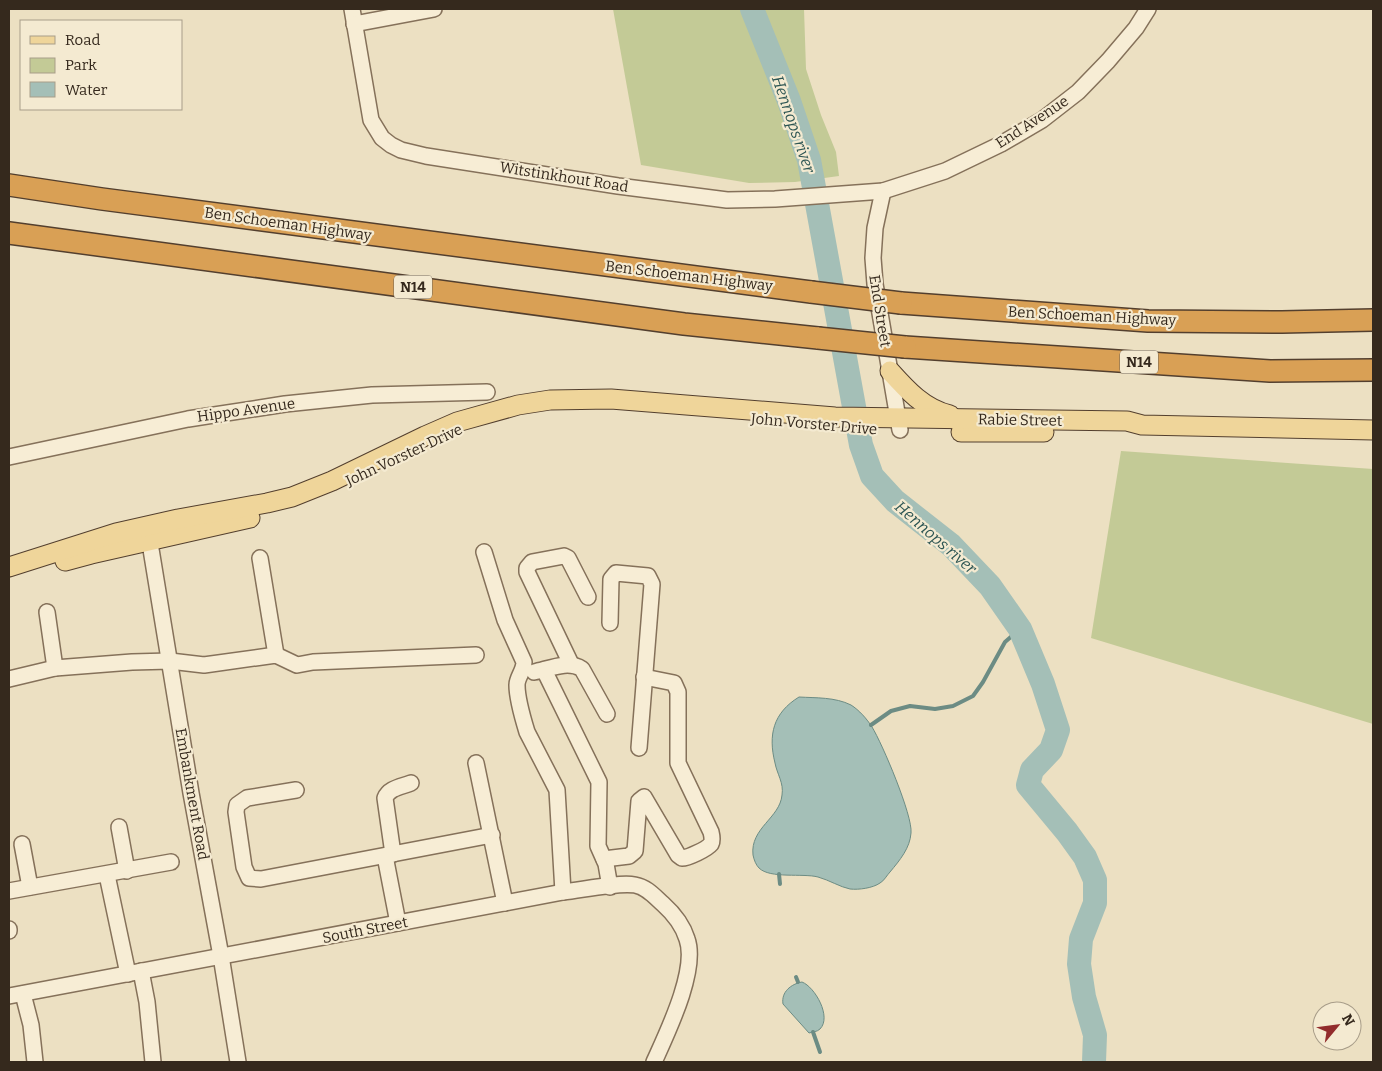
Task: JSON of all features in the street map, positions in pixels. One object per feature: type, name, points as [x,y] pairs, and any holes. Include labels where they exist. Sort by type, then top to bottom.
[{"type":"highway","name":"Ben Schoeman Highway","points":[[9,185],[102,199],[901,303],[1148,321],[1282,322],[1373,320]]},
{"type":"highway","name":"N14","points":[[9,233],[684,324],[905,347],[1270,371],[1373,370]]},
{"type":"main road","points":[[890,371],[912,395],[927,406],[942,414],[967,419]]},
{"type":"main road","name":"John Vorster Drive","points":[[9,567],[86,541],[272,514],[334,488],[428,441],[460,428],[520,411],[582,404],[611,405],[835,423],[899,425]]},
{"type":"main road","name":"Rabie Street","points":[[899,425],[967,419],[1373,430]]},
{"type":"main road","name":"Rabie Street","points":[[899,425],[1007,433],[1127,428],[1142,425]]},
{"type":"main road","name":"John Vorster Drive","points":[[9,579],[91,554],[148,533]]},
{"type":"street","points":[[353,16],[434,9]]},
{"type":"street","name":"End Avenue","points":[[883,191],[944,171],[1001,144],[1042,120],[1078,92],[1108,61],[1136,28],[1148,9]]},
{"type":"street","name":"Witstinkhout Road","points":[[353,16],[371,120],[382,138],[401,150],[426,156],[727,200],[800,198],[883,191]]},
{"type":"street","name":"End Street","points":[[883,191],[875,228],[873,258],[875,284],[899,425]]},
{"type":"street","name":"Hippo Avenue","points":[[9,457],[188,419],[285,404],[372,395],[487,392]]},
{"type":"street","name":"Embankment Road","points":[[148,533],[238,1062]]},
{"type":"street","points":[[484,552],[505,620],[524,662],[517,684],[523,722],[557,790],[563,892]]},
{"type":"street","points":[[571,664],[526,572],[526,568],[532,562],[564,556],[568,558],[588,597]]},
{"type":"street","points":[[260,558],[276,655]]},
{"type":"street","points":[[610,623],[611,579],[613,575],[616,573],[648,576],[652,584],[639,748]]},
{"type":"street","points":[[47,612],[55,668]]},
{"type":"street","points":[[9,680],[55,668],[170,661],[204,665],[276,655],[297,665],[313,662],[476,655]]},
{"type":"street","points":[[521,675],[571,664],[582,669],[607,714]]},
{"type":"street","points":[[544,670],[599,782],[598,846],[604,859],[610,887]]},
{"type":"street","points":[[604,859],[629,856],[635,851],[639,801],[644,798],[647,800],[678,855],[682,858],[686,858],[709,846],[712,842],[711,832],[678,763],[678,692],[676,687],[674,683],[644,677]]},
{"type":"street","points":[[476,763],[505,903]]},
{"type":"street","points":[[398,923],[384,798],[387,792],[411,783]]},
{"type":"street","points":[[296,790],[247,798],[237,805],[236,812],[244,866],[249,878],[261,879],[492,835]]},
{"type":"street","points":[[118,827],[127,871]]},
{"type":"street","points":[[22,844],[30,887]]},
{"type":"street","points":[[9,891],[107,875],[171,862]]},
{"type":"street","points":[[107,875],[134,973],[147,1002],[153,1062]]},
{"type":"street","name":"South Street","points":[[16,995],[563,892],[635,885],[650,892],[667,907],[682,927],[689,949],[686,974],[674,1018],[654,1062]]},
{"type":"street","points":[[16,995],[30,1025],[35,1062]]},
{"type":"green space","points":[[613,9],[804,9],[806,69],[821,115],[836,152],[839,176],[795,182],[749,183],[641,165]]},
{"type":"green space","points":[[1121,451],[1373,469],[1373,724],[1091,638]]},
{"type":"water","points":[[799,697],[825,698],[851,705],[857,709],[872,727],[883,748],[907,812],[911,833],[904,854],[883,881],[877,885],[862,889],[850,889],[818,877],[779,875],[764,871],[759,868],[755,861],[753,846],[756,837],[776,810],[782,795],[781,783],[773,753],[772,743],[775,726],[783,710]]},
{"type":"water","points":[[802,982],[817,996],[824,1017],[820,1029],[809,1033],[783,1004],[785,992]]},
{"type":"waterway","name":"Hennops river","points":[[752,9],[789,101],[809,160],[861,445],[872,476],[895,501],[951,545],[990,586],[1020,629],[1043,684],[1058,730],[1051,750],[1032,770],[1028,785],[1085,857],[1095,880],[1095,903],[1081,939],[1079,964],[1084,997],[1095,1035],[1094,1062]]},
{"type":"waterway","points":[[871,725],[891,711],[910,706],[935,709],[953,706],[973,696],[1005,642],[1020,629]]},
{"type":"waterway","points":[[779,874],[780,884]]},
{"type":"waterway","points":[[796,977],[798,982]]},
{"type":"waterway","points":[[813,1032],[820,1052]]}]
